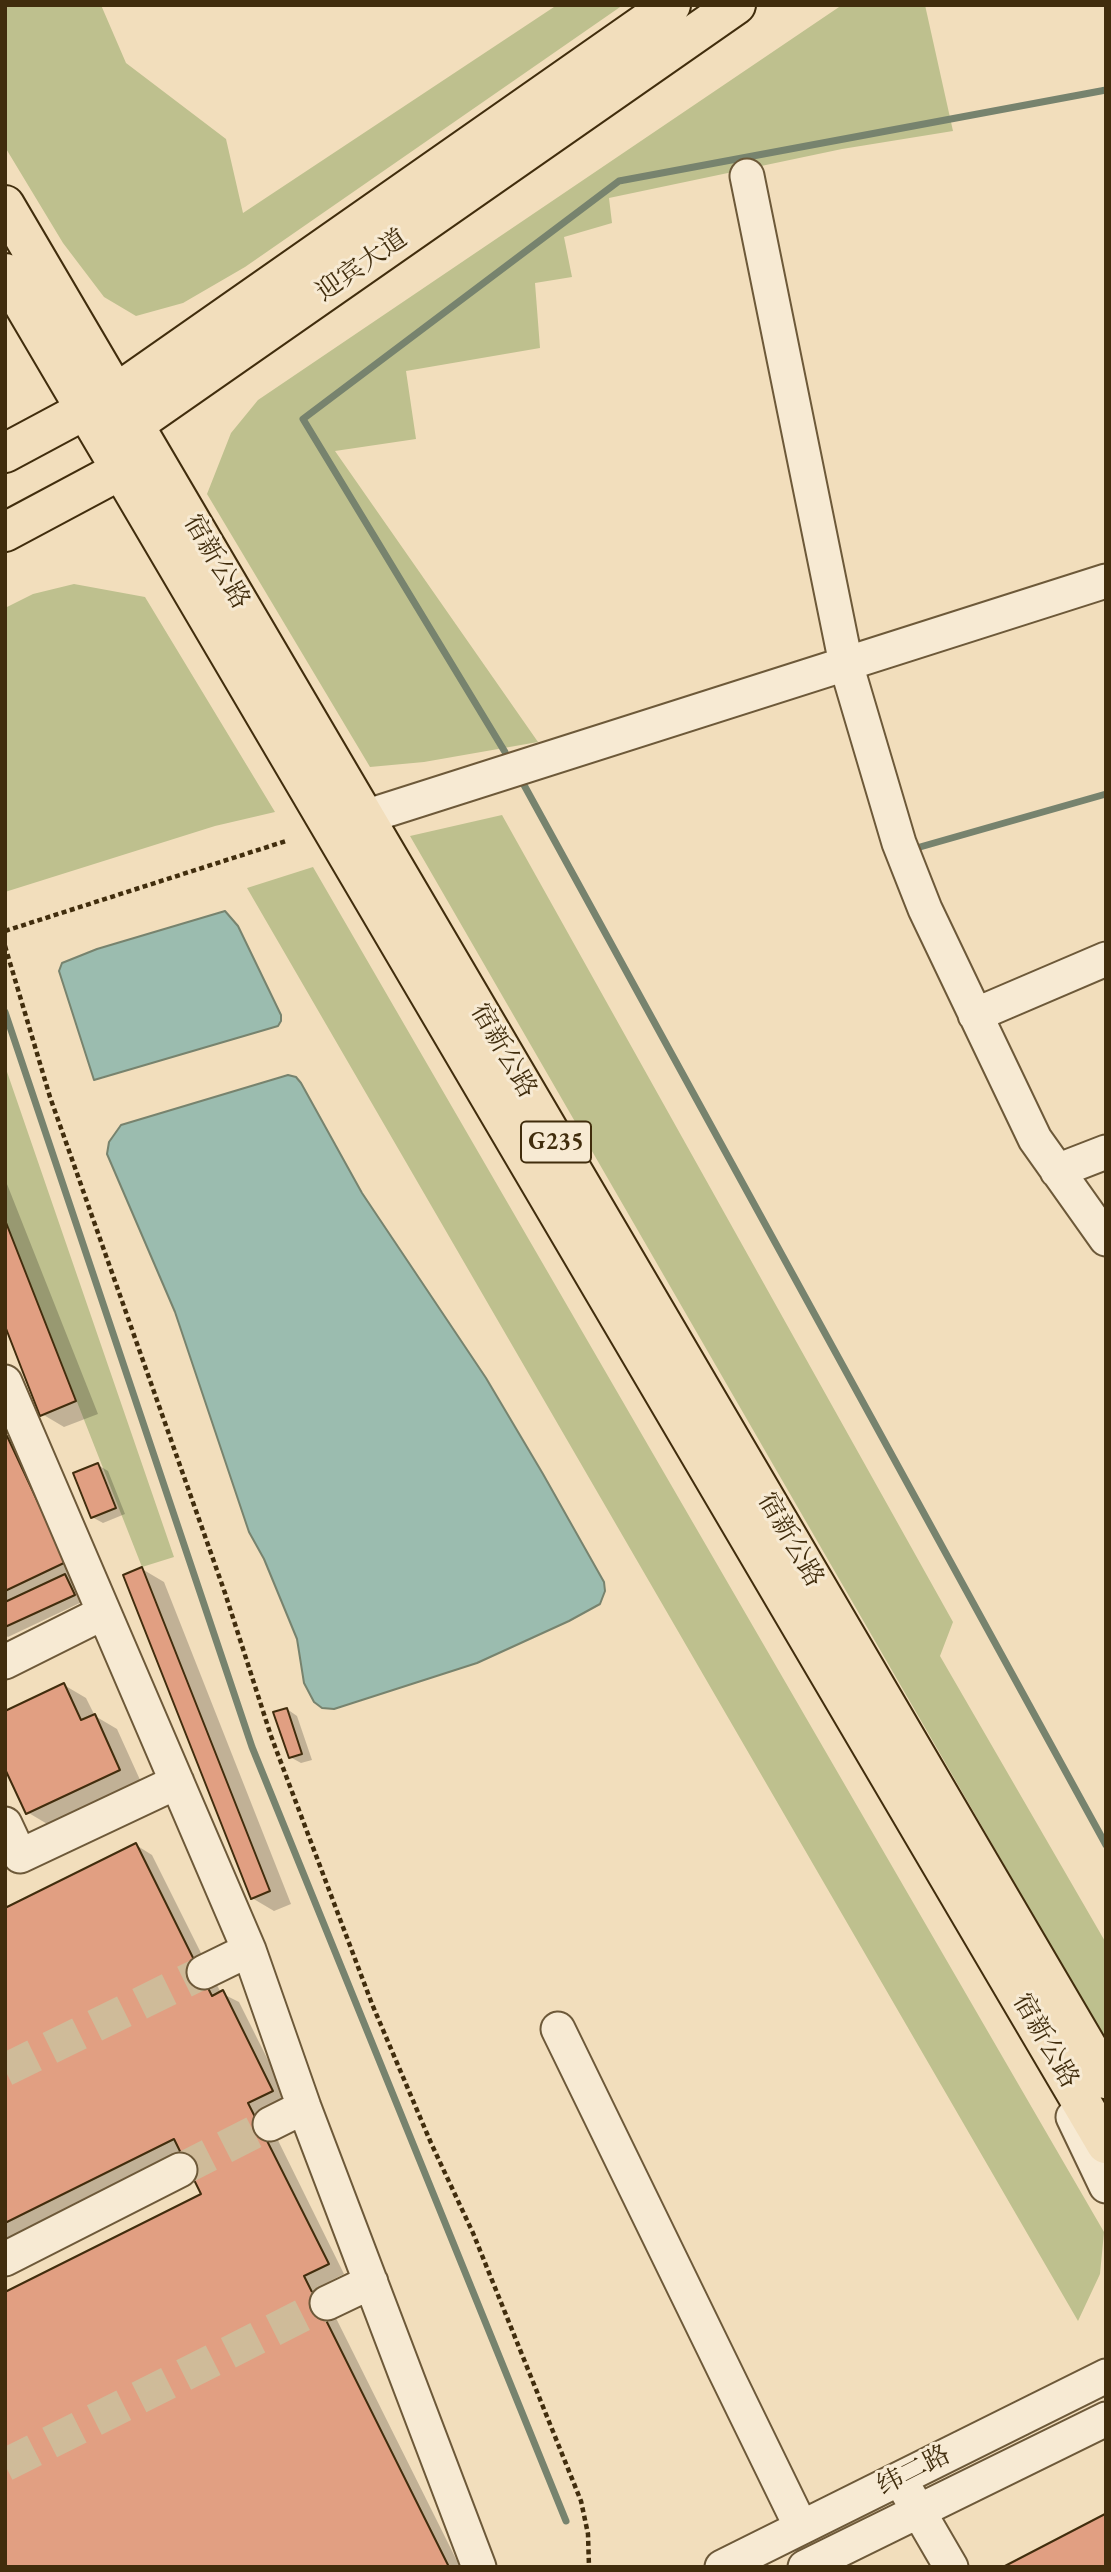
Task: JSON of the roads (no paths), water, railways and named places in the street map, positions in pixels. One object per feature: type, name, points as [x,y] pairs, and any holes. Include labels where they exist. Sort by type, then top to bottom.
[{"type":"highway","name":"迎宾大道","points":[[112,410],[671,5]]},
{"type":"highway","name":"迎宾大道","points":[[5,453],[112,410],[736,5]]},
{"type":"highway","name":"宿新公路","points":[[5,205],[112,410],[365,817],[1106,2079]]},
{"type":"highway","name":"宿新公路","points":[[5,273],[112,410],[121,470],[1106,2144]]},
{"type":"highway","points":[[5,532],[121,470],[112,410]]},
{"type":"street","points":[[747,176],[846,664],[899,843],[925,909],[1035,1139],[1106,1238]]},
{"type":"street","points":[[365,817],[1106,581]]},
{"type":"street","points":[[975,1015],[1106,959]]},
{"type":"street","points":[[1057,1171],[1106,1152]]},
{"type":"street","points":[[5,1382],[12,1422],[103,1613],[249,1950],[304,2107],[479,2567]]},
{"type":"street","points":[[5,1662],[103,1613]]},
{"type":"street","points":[[5,1824],[20,1856],[177,1782]]},
{"type":"street","points":[[983,1936],[1106,2186]]},
{"type":"street","points":[[204,1972],[249,1950]]},
{"type":"street","points":[[558,2029],[801,2527]]},
{"type":"street","points":[[270,2124],[304,2107]]},
{"type":"street","points":[[5,2259],[180,2170]]},
{"type":"street","points":[[327,2304],[371,2282]]},
{"type":"street","points":[[997,2430],[1106,2354]]},
{"type":"street","name":"纬二路","points":[[722,2567],[1106,2376]]},
{"type":"street","name":"纬二路","points":[[805,2567],[1106,2419]]},
{"type":"street","points":[[971,2485],[1106,2430]]},
{"type":"street","points":[[900,2479],[951,2567]]},
{"type":"waterway","points":[[505,752],[303,419],[619,181],[1106,90]]},
{"type":"waterway","points":[[524,785],[1106,1845]]},
{"type":"waterway","points":[[913,849],[1106,794]]},
{"type":"waterway","points":[[5,1012],[252,1747],[566,2521]]},
{"type":"tunnel","points":[[5,2070],[204,1972]]},
{"type":"tunnel","points":[[180,2170],[270,2124]]},
{"type":"tunnel","points":[[5,2465],[327,2303]]}]
